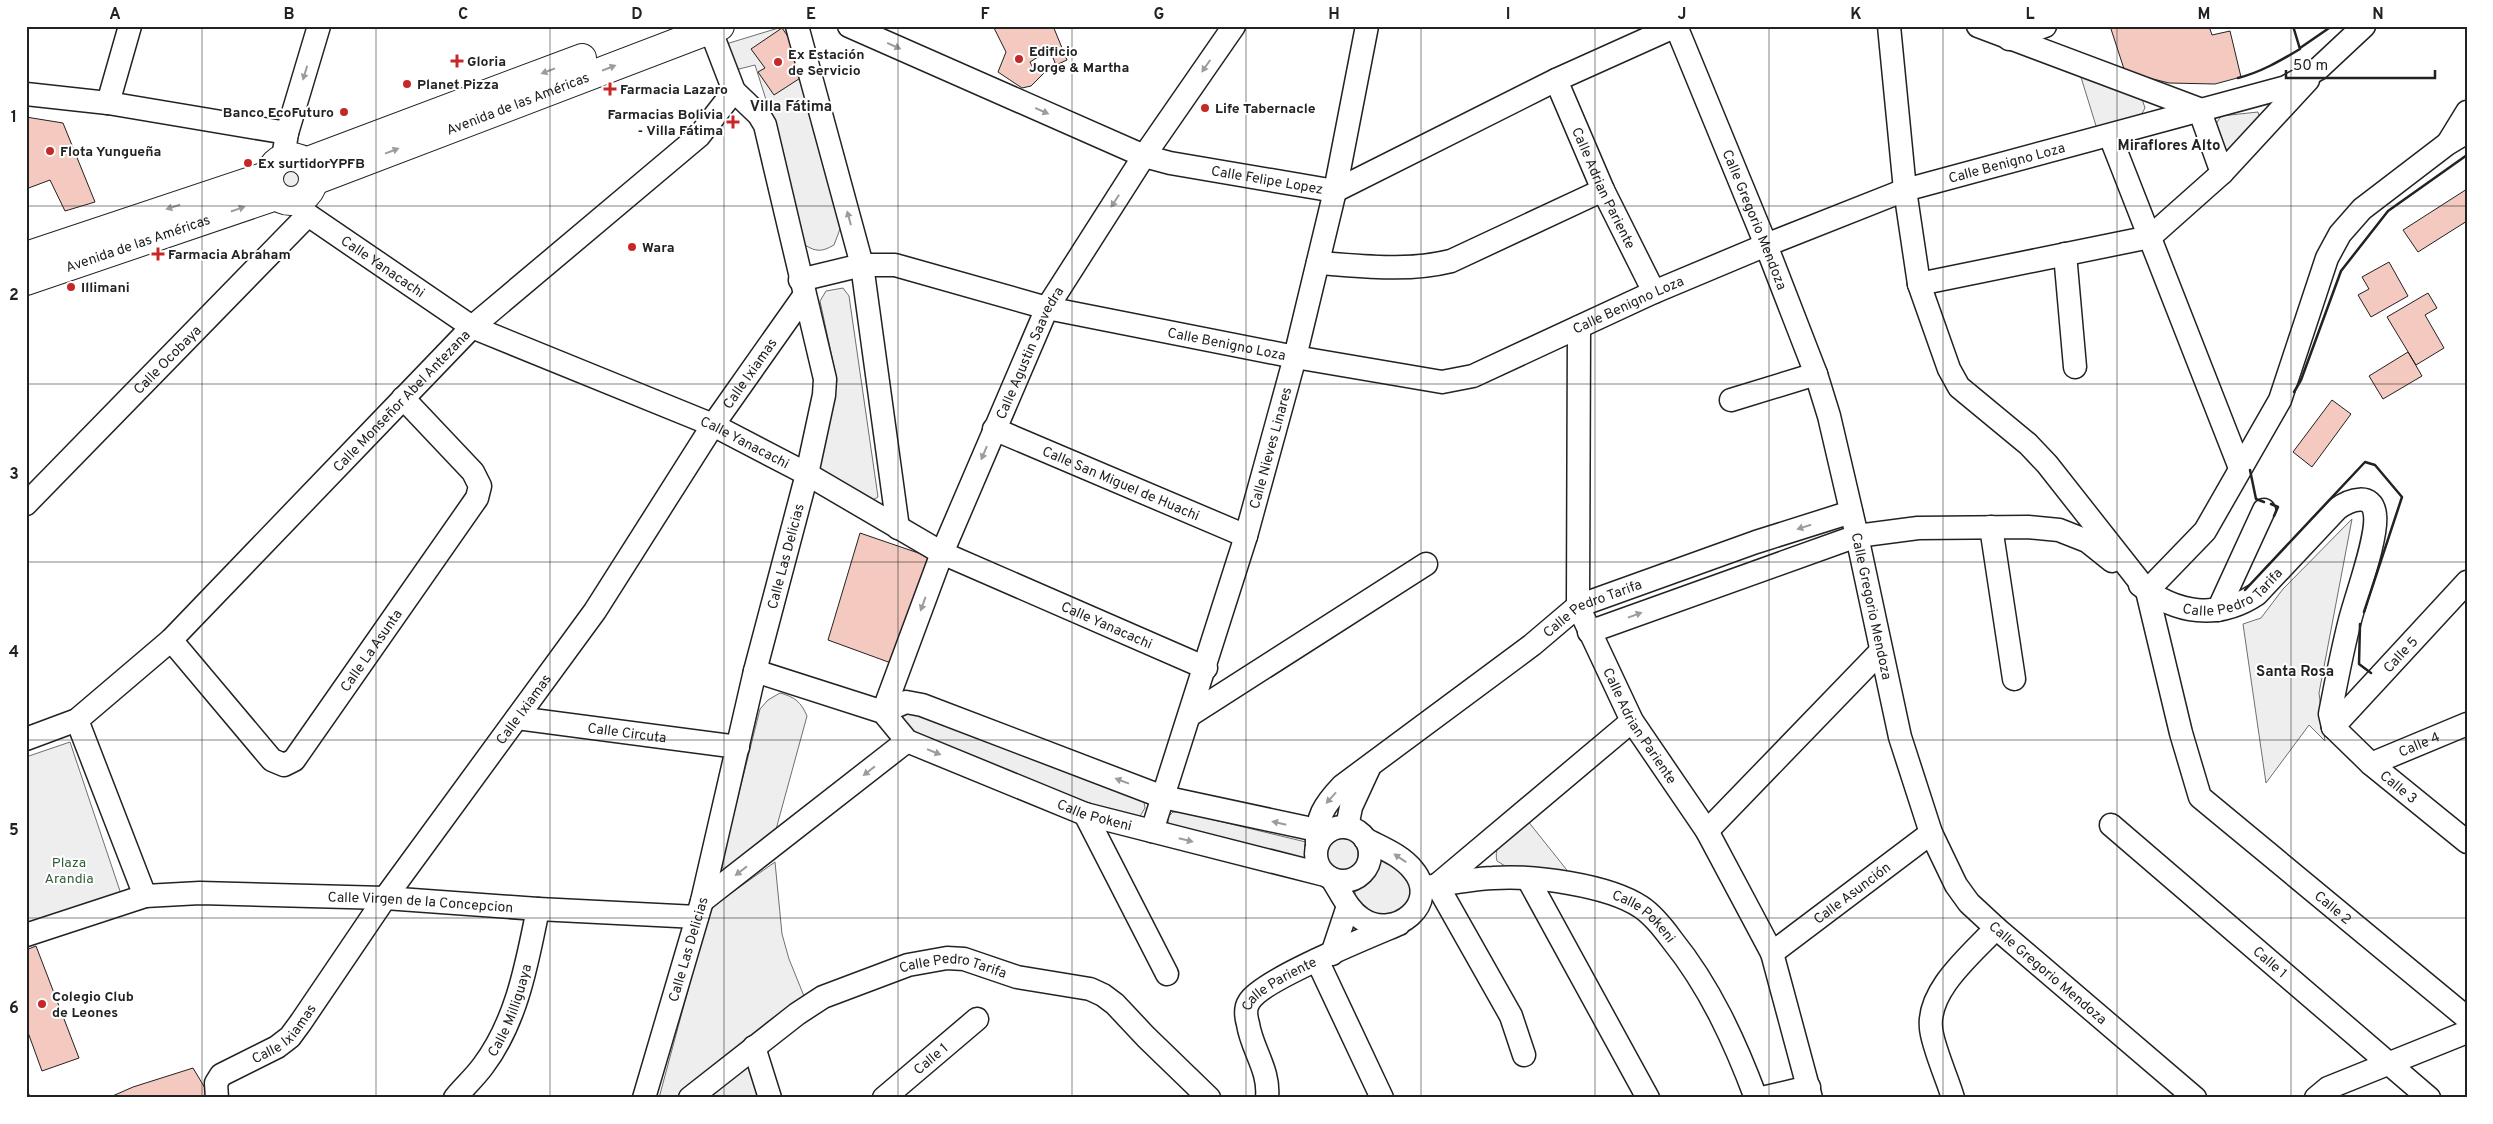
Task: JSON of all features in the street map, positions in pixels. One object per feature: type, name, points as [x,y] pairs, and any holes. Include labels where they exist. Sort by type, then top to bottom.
[{"type":"main road","name":"Avenida de las Américas","points":[[26,281],[292,178],[667,26]]},
{"type":"main road","name":"Avenida de las Américas","points":[[26,256],[292,178],[713,28]]},
{"type":"street","points":[[108,103],[130,26]]},
{"type":"street","name":"Calle Ocobaya","points":[[26,504],[292,178],[319,26]]},
{"type":"street","points":[[797,26],[862,265],[898,528]]},
{"type":"street","name":"Calle Felipe Lopez","points":[[849,26],[1144,156],[1170,163],[1335,191],[1556,80],[1676,26]]},
{"type":"street","name":"Calle Agustin Saavedra","points":[[883,712],[942,553],[1047,308],[1144,156],[1234,26]]},
{"type":"street","name":"Calle Nieves Linares","points":[[1152,831],[1206,668],[1246,536],[1294,357],[1335,191],[1367,26]]},
{"type":"street","name":"Calle Gregorio Mendoza","points":[[1676,26],[1766,244],[1816,374],[1829,416],[1857,536],[1900,737],[1931,833],[1956,885],[1969,903],[1996,928],[2195,1098]]},
{"type":"street","points":[[1889,26],[1905,190],[1919,284],[1949,369],[1959,387],[2028,444],[2047,464],[2147,591],[2205,531],[2280,400],[2327,258],[2340,234],[2362,209],[2447,144],[2467,132]]},
{"type":"street","points":[[1978,26],[2008,39],[2199,109],[2222,173]]},
{"type":"street","points":[[2008,39],[2046,26]]},
{"type":"street","name":"Calle Benigno Loza","points":[[862,265],[895,265],[1047,308],[1294,357],[1449,381],[1473,376],[1654,292],[1766,244],[1905,190],[2286,87],[2318,69],[2364,26]]},
{"type":"street","name":"Calle Las Delicias","points":[[644,1098],[699,909],[755,671],[807,474],[824,395],[825,379],[765,125],[759,115],[734,91],[713,28]]},
{"type":"street","points":[[1919,284],[2150,237],[2222,173],[2318,69]]},
{"type":"street","name":"Calle Adrian Pariente","points":[[1556,80],[1603,190],[1654,292]]},
{"type":"street","name":"Calle Monseñor Abel Antezana","points":[[26,739],[77,720],[171,640],[472,327],[699,136],[734,91]]},
{"type":"street","name":"Calle Yanacachi","points":[[26,94],[108,103],[292,178],[472,327],[713,425],[807,474],[942,553],[1206,668]]},
{"type":"street","points":[[2447,144],[2467,112]]},
{"type":"street","points":[[2110,136],[2240,468]]},
{"type":"street","points":[[1318,264],[1406,269],[1426,267],[1451,261],[1603,190]]},
{"type":"street","points":[[2064,254],[2075,367]]},
{"type":"street","points":[[802,288],[862,265]]},
{"type":"street","name":"Calle Ixiamas","points":[[216,1094],[216,1083],[229,1070],[257,1059],[290,1037],[385,898],[595,611],[802,288]]},
{"type":"street","name":"Calle Adrian Pariente","points":[[1579,327],[1578,606],[1632,721],[1707,831],[1772,953],[1810,1093]]},
{"type":"street","points":[[1730,400],[1816,374]]},
{"type":"street","name":"Calle La Asunta","points":[[171,640],[272,760],[284,765],[294,760],[476,498],[480,486],[473,472],[403,398]]},
{"type":"street","name":"Calle San Miguel de Huachi","points":[[994,429],[1246,536]]},
{"type":"street","name":"Calle Pedro Tarifa","points":[[1589,632],[1857,536],[1918,528],[2028,526],[2075,534],[2147,591],[2180,608],[2200,611],[2218,610],[2243,603],[2257,594],[2337,509],[2348,501],[2361,499],[2370,504],[2376,514],[2372,539],[2349,622],[2330,714],[2332,727]]},
{"type":"street","points":[[2218,610],[2264,510]]},
{"type":"street","name":"Calle Pedro Tarifa","points":[[1335,835],[1326,803],[1342,786],[1369,768],[1578,606],[1756,542],[1851,512]]},
{"type":"street","points":[[1991,527],[2014,680]]},
{"type":"street","points":[[1190,715],[1426,564]]},
{"type":"street","name":"Calle 5","points":[[2332,727],[2467,582]]},
{"type":"street","name":"Calle 2","points":[[2147,591],[2181,733],[2200,796],[2467,1018]]},
{"type":"street","points":[[1707,831],[1881,651]]},
{"type":"street","points":[[755,671],[883,712],[906,702],[922,705],[1163,797],[1335,835],[1408,864],[1429,887],[1511,1016],[1524,1055]]},
{"type":"street","name":"Calle Pokeni","points":[[883,712],[908,741],[1085,814],[1347,882],[1363,873],[1370,856],[1335,835]]},
{"type":"street","name":"Calle Circuta","points":[[517,718],[738,747]]},
{"type":"street","points":[[77,720],[145,896]]},
{"type":"street","points":[[1429,887],[1632,721]]},
{"type":"street","name":"Calle 4","points":[[2371,764],[2467,724]]},
{"type":"street","name":"Calle 3","points":[[2332,727],[2371,764],[2467,842]]},
{"type":"street","points":[[699,909],[908,741]]},
{"type":"street","name":"Calle Pedro Tarifa","points":[[1335,835],[1351,807],[1369,768]]},
{"type":"street","points":[[1085,814],[1167,974]]},
{"type":"street","name":"Calle 1","points":[[2111,825],[2428,1098]]},
{"type":"street","name":"Calle Asunción","points":[[1772,953],[1931,833]]},
{"type":"street","points":[[1335,835],[1316,862],[1329,877],[1348,906],[1361,918],[1372,924],[1382,926],[1398,924]]},
{"type":"street","name":"Calle Pokeni","points":[[1429,887],[1494,878],[1528,879],[1579,886],[1614,894],[1642,908],[1664,930],[1685,956],[1708,992],[1738,1051],[1756,1098]]},
{"type":"street","points":[[1528,879],[1648,1098]]},
{"type":"street","name":"Calle Pariente","points":[[1267,1098],[1266,1074],[1248,1026],[1246,1008],[1250,1000],[1264,988],[1325,957],[1398,924],[1417,908],[1429,887]]},
{"type":"street","name":"Calle Virgen de la Concepcion","points":[[26,936],[145,896],[238,893],[385,898],[538,910],[699,909]]},
{"type":"street","points":[[1348,906],[1325,957],[1382,1098]]},
{"type":"street","name":"Calle Milliguaya","points":[[455,1098],[484,1065],[510,1016],[524,979],[538,910]]},
{"type":"street","points":[[1954,1098],[1930,1028],[1934,1004],[1941,988],[1996,928]]},
{"type":"street","name":"Calle Pedro Tarifa","points":[[690,1098],[796,1014],[822,997],[933,959],[964,959],[1017,977],[1090,989],[1103,995],[1210,1098]]},
{"type":"street","name":"Calle 1","points":[[884,1098],[977,1019]]},
{"type":"street","points":[[2316,1098],[2328,1088],[2467,1032]]},
{"type":"street","points":[[754,1047],[770,1098]]},
{"type":"street","points":[[1762,1098],[1810,1093]]},
{"type":"green space","points":[[790,26],[840,229],[834,245],[822,250],[812,249],[805,245],[775,128],[755,65],[735,70],[726,44]]},
{"type":"green space","points":[[2080,74],[2142,99],[2145,108],[2140,117],[2097,129]]},
{"type":"green space","points":[[2258,112],[2260,119],[2233,149],[2223,152],[2216,124],[2221,116]]},
{"type":"green space","points":[[292,169],[300,173],[304,181],[300,189],[292,193],[284,189],[280,181],[284,173]]},
{"type":"green space","points":[[843,288],[849,296],[878,497],[869,502],[821,475],[818,466],[837,381],[820,301],[826,291]]},
{"type":"green space","points":[[2352,519],[2319,693],[2325,741],[2309,725],[2266,783],[2243,624],[2261,618],[2283,589]]},
{"type":"green space","points":[[780,693],[790,696],[797,701],[807,716],[775,833],[725,871],[721,865],[760,709],[768,700]]},
{"type":"green space","points":[[908,710],[1144,802],[1145,808],[1139,818],[1084,805],[900,728],[900,713]]},
{"type":"green space","name":"Plaza Arandia","points":[[70,742],[122,897],[26,929],[26,757]]},
{"type":"green space","points":[[1173,812],[1181,812],[1310,843],[1305,865],[1173,827],[1168,823],[1168,817]]},
{"type":"green space","points":[[1527,820],[1570,874],[1510,869],[1497,861],[1496,854],[1501,842]]},
{"type":"green space","points":[[1341,837],[1348,838],[1353,842],[1357,847],[1357,861],[1353,866],[1348,870],[1341,871],[1334,870],[1329,866],[1325,861],[1324,854],[1325,847],[1329,842],[1334,838]]},
{"type":"green space","points":[[1377,860],[1390,863],[1405,875],[1408,881],[1410,896],[1402,913],[1369,917],[1355,897],[1355,888],[1370,877]]},
{"type":"green space","points":[[775,862],[782,934],[789,959],[806,1001],[680,1098],[659,1098],[710,908]]},
{"type":"green space","points":[[754,1059],[778,1098],[706,1098]]},
{"type":"building","name":"Edificio Jorge & Martha","points":[[993,26],[1043,26],[1044,28],[1053,26],[1067,60],[1056,65],[1051,53],[1038,57],[1030,62],[1033,68],[1040,64],[1045,72],[1031,86],[1022,88],[998,72],[1006,52]]},
{"type":"building","points":[[2110,26],[2209,26],[2212,35],[2230,31],[2241,77],[2215,84],[2169,83],[2125,72]]},
{"type":"building","name":"Ex Estación de Servicio","points":[[782,28],[798,51],[791,55],[805,75],[774,95],[758,72],[765,68],[751,49]]},
{"type":"building","name":"Flota Yungueña","points":[[26,117],[63,123],[95,202],[65,211],[50,180],[26,189]]},
{"type":"building","points":[[2467,189],[2467,221],[2418,252],[2403,230]]},
{"type":"building","points":[[2389,262],[2408,296],[2371,317],[2358,295],[2369,289],[2362,277]]},
{"type":"building","points":[[2428,293],[2437,308],[2425,315],[2444,348],[2416,365],[2387,317]]},
{"type":"building","points":[[2408,352],[2422,376],[2383,399],[2369,376]]},
{"type":"building","points":[[2332,400],[2351,414],[2312,467],[2293,452]]},
{"type":"building","points":[[860,533],[930,557],[891,663],[828,640]]},
{"type":"building","name":"Colegio Club de Leones","points":[[36,946],[79,1058],[42,1071],[26,1027],[26,950]]},
{"type":"building","points":[[193,1068],[211,1098],[108,1098],[133,1087]]},
{"type":"wall","points":[[2238,78],[2278,62],[2300,49],[2293,26]]},
{"type":"wall","points":[[2300,48],[2332,26]]},
{"type":"wall","points":[[2294,392],[2301,380],[2341,271],[2388,211],[2467,155]]},
{"type":"wall","points":[[2245,590],[2365,462],[2375,465],[2402,497],[2364,612]]},
{"type":"wall","points":[[2250,470],[2256,499],[2264,502]]},
{"type":"wall","points":[[2271,504],[2278,507],[2274,516]]},
{"type":"wall","points":[[2360,624],[2359,664],[2371,673]]},
{"type":"wall","points":[[26,1090],[30,1098]]},
{"type":"place","name":"Edificio Jorge & Martha","points":[[1019,59]]},
{"type":"place","name":"Gloria","points":[[457,61]]},
{"type":"place","name":"Ex Estación de Servicio","points":[[778,62]]},
{"type":"place","name":"Planet Pizza","points":[[407,84]]},
{"type":"place","name":"Farmacia Lazaro","points":[[610,89]]},
{"type":"place","name":"Life Tabernacle","points":[[1205,108]]},
{"type":"place","name":"Banco EcoFuturo","points":[[344,112]]},
{"type":"place","name":"Farmacias Bolivia - Villa Fátima","points":[[733,122]]},
{"type":"place","name":"Flota Yungueña","points":[[50,151]]},
{"type":"place","name":"Ex surtidorYPFB","points":[[248,163]]},
{"type":"place","name":"Wara","points":[[632,247]]},
{"type":"place","name":"Farmacia Abraham","points":[[158,254]]},
{"type":"place","name":"Illimani","points":[[71,287]]},
{"type":"place","name":"Colegio Club de Leones","points":[[42,1004]]},
{"type":"district","name":"Villa Fátima","points":[[791,106]]},
{"type":"district","name":"Miraflores Alto","points":[[2169,145]]},
{"type":"district","name":"Santa Rosa","points":[[2295,671]]}]
